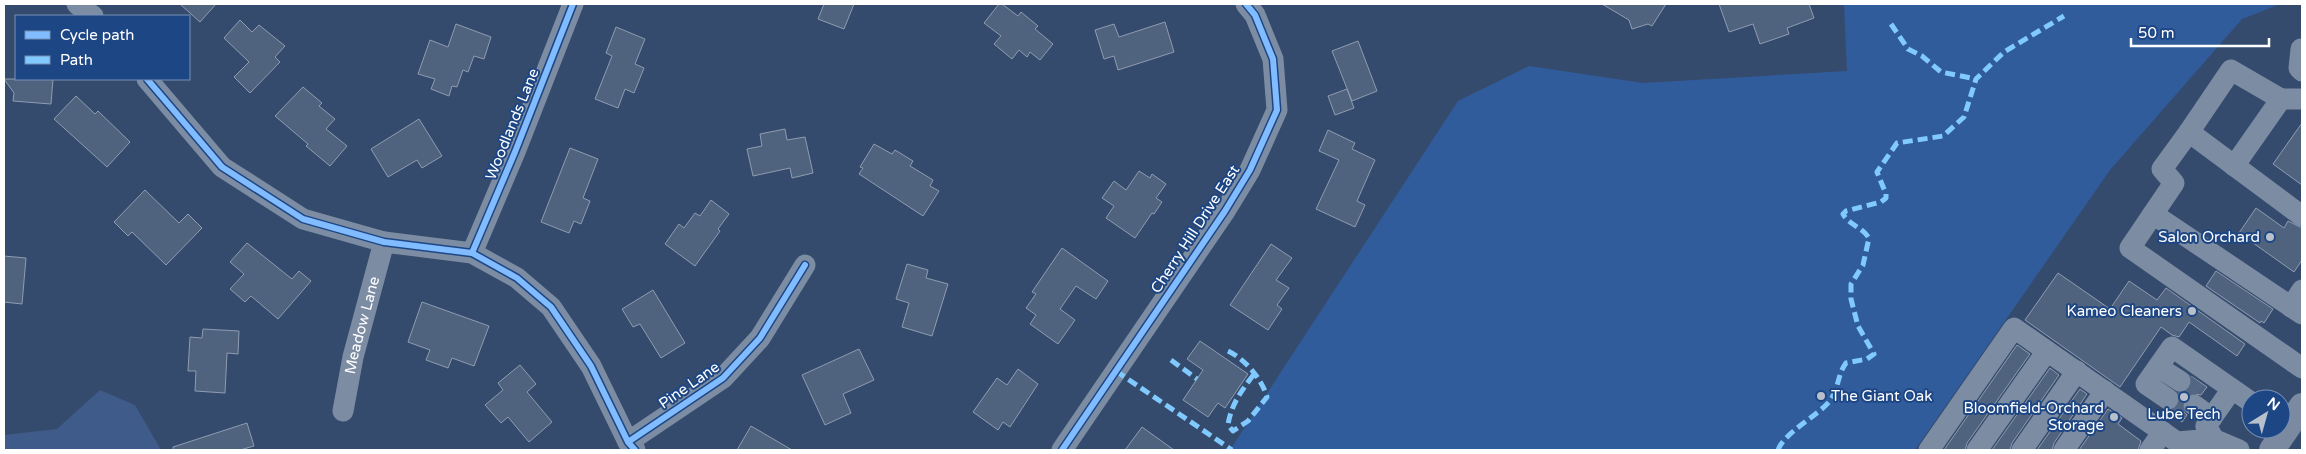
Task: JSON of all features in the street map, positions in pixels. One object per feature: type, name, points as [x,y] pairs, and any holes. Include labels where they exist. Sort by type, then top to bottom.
[{"type":"main road","points":[[2291,418],[2302,406]]},
{"type":"street","points":[[77,4],[93,15]]},
{"type":"street","name":"Woodlands Lane","points":[[472,253],[515,152],[573,4]]},
{"type":"street","name":"Cherry Hill Drive East","points":[[1062,450],[1225,211],[1250,170],[1277,110],[1273,59],[1256,15],[1246,4]]},
{"type":"street","points":[[2300,49],[2298,59],[2299,68],[2302,71]]},
{"type":"street","points":[[2302,100],[2281,99],[2231,70],[2162,169],[2174,183],[2130,248],[2302,368]]},
{"type":"street","points":[[148,80],[222,166],[303,219],[384,242],[472,253],[517,278],[551,307],[591,366],[631,446]]},
{"type":"street","points":[[2234,166],[2281,99]]},
{"type":"street","points":[[2189,132],[2302,216]]},
{"type":"street","points":[[2153,214],[2298,304]]},
{"type":"street","name":"Meadow Lane","points":[[343,410],[353,357],[384,242]]},
{"type":"street","name":"Pine Lane","points":[[631,446],[723,378],[760,338],[805,265]]},
{"type":"street","points":[[1929,450],[2014,328],[2177,442],[2214,428],[2232,389]]},
{"type":"street","points":[[2174,391],[2155,371],[2172,347],[2241,395]]},
{"type":"street","points":[[1977,450],[2048,350]]},
{"type":"street","points":[[2022,450],[2076,371]]},
{"type":"street","points":[[2064,450],[2105,391]]},
{"type":"street","points":[[2194,405],[2214,428],[2239,450]]},
{"type":"street","points":[[2150,450],[2163,432]]},
{"type":"shaded area","points":[[1844,4],[2280,4],[2242,19],[2110,170],[1915,450],[1230,450],[1458,101],[1529,66],[1643,83],[1847,71]]},
{"type":"shaded area","points":[[100,390],[135,405],[161,450],[4,450],[4,435],[57,429]]},
{"type":"building","points":[[180,4],[216,4],[200,22]]},
{"type":"building","points":[[824,4],[854,4],[844,29],[818,19]]},
{"type":"building","points":[[999,4],[1002,4],[1018,16],[1021,12],[1038,26],[1035,29],[1053,44],[1040,60],[1030,52],[1027,57],[1019,50],[1012,59],[994,44],[1001,36],[984,23]]},
{"type":"building","points":[[1602,4],[1666,4],[1652,26],[1648,24],[1632,29],[1629,20]]},
{"type":"building","points":[[1719,4],[1809,4],[1814,18],[1787,28],[1789,34],[1760,44],[1753,24],[1729,32]]},
{"type":"building","points":[[240,20],[252,32],[259,25],[285,46],[275,57],[280,62],[250,93],[234,77],[249,62],[224,38]]},
{"type":"building","points":[[1165,22],[1174,52],[1118,70],[1114,56],[1104,59],[1095,30],[1114,24],[1119,37]]},
{"type":"building","points":[[456,24],[491,37],[484,59],[474,56],[468,72],[463,70],[457,87],[452,86],[449,96],[431,89],[435,79],[418,74],[430,40],[448,47]]},
{"type":"building","points":[[616,27],[645,39],[635,64],[644,68],[634,93],[625,89],[618,108],[595,99],[612,56],[606,53]]},
{"type":"building","points":[[1358,41],[1377,91],[1352,101],[1332,51]]},
{"type":"building","points":[[4,79],[53,80],[51,104],[13,101],[14,93]]},
{"type":"building","points":[[303,87],[322,103],[319,106],[335,119],[326,129],[347,146],[330,166],[275,116]]},
{"type":"building","points":[[1347,89],[1354,108],[1335,115],[1328,96]]},
{"type":"building","points":[[76,96],[95,114],[98,111],[130,142],[107,167],[54,119]]},
{"type":"building","points":[[419,119],[442,156],[422,168],[417,160],[388,177],[371,149]]},
{"type":"building","points":[[2302,123],[2302,185],[2273,164]]},
{"type":"building","points":[[785,129],[787,140],[805,137],[813,173],[792,178],[790,168],[753,176],[747,149],[762,146],[760,134]]},
{"type":"building","points":[[1328,130],[1355,143],[1352,149],[1375,160],[1357,201],[1365,205],[1355,227],[1316,209],[1339,160],[1319,151]]},
{"type":"building","points":[[874,144],[892,154],[895,150],[913,161],[910,166],[933,180],[930,186],[939,191],[923,216],[859,174],[863,168],[860,167]]},
{"type":"building","points":[[570,148],[598,159],[583,198],[590,201],[581,224],[574,221],[569,233],[541,222]]},
{"type":"building","points":[[1139,171],[1150,178],[1152,174],[1166,184],[1156,198],[1162,202],[1135,238],[1106,218],[1114,206],[1102,198],[1114,181],[1126,190]]},
{"type":"building","points":[[145,190],[179,223],[188,214],[202,228],[166,265],[132,232],[128,236],[114,222]]},
{"type":"building","points":[[711,200],[729,214],[718,229],[720,231],[695,266],[665,244],[679,224],[684,228],[695,213],[700,216]]},
{"type":"building","name":"Salon Orchard","points":[[2256,208],[2284,228],[2288,221],[2302,228],[2302,260],[2294,272],[2239,233]]},
{"type":"building","points":[[247,243],[292,279],[299,271],[311,281],[278,319],[251,296],[245,302],[230,289],[244,274],[230,262]]},
{"type":"building","points":[[1271,244],[1292,258],[1276,280],[1289,288],[1277,305],[1282,309],[1268,330],[1230,305]]},
{"type":"building","points":[[1062,248],[1108,281],[1096,299],[1076,286],[1060,309],[1075,320],[1058,344],[1030,324],[1036,315],[1026,308],[1036,294],[1032,292]]},
{"type":"building","points":[[4,256],[26,258],[22,304],[4,302]]},
{"type":"building","points":[[907,264],[928,270],[926,278],[948,284],[932,336],[902,327],[909,303],[896,299]]},
{"type":"building","points":[[2216,271],[2273,309],[2264,323],[2261,321],[2260,323],[2206,286]]},
{"type":"building","points":[[2058,273],[2110,309],[2129,281],[2157,300],[2166,288],[2245,344],[2237,356],[2189,322],[2179,337],[2172,335],[2161,327],[2120,387],[2025,320]]},
{"type":"building","points":[[653,290],[685,343],[661,358],[640,324],[633,327],[622,309]]},
{"type":"building","points":[[422,302],[489,326],[474,366],[452,358],[448,368],[426,360],[430,350],[408,342]]},
{"type":"building","points":[[203,329],[239,331],[238,354],[227,353],[225,393],[195,391],[196,371],[188,371],[190,337],[202,338]]},
{"type":"building","points":[[1200,341],[1248,374],[1225,408],[1218,403],[1208,417],[1183,400],[1203,370],[1187,359]]},
{"type":"building","points":[[2017,345],[2030,354],[1967,443],[1965,450],[1944,450]]},
{"type":"building","points":[[859,349],[874,380],[843,394],[851,413],[825,425],[802,375]]},
{"type":"building","points":[[520,365],[536,384],[527,392],[552,422],[529,442],[508,417],[501,423],[485,405],[503,390],[498,383]]},
{"type":"building","points":[[2050,368],[2059,375],[2012,443],[2010,450],[1992,450]]},
{"type":"building","points":[[1018,369],[1038,384],[1010,427],[1003,422],[998,430],[973,412],[997,378],[1007,385]]},
{"type":"building","points":[[2191,376],[2207,387],[2201,395],[2189,393],[2184,398],[2182,410],[2187,415],[2182,422],[2168,411],[2179,406],[2179,393],[2185,392],[2190,388]]},
{"type":"building","points":[[2080,389],[2087,394],[2054,443],[2052,450],[2037,450]]},
{"type":"building","name":"Bloomfield-Orchard Storage","points":[[2108,409],[2122,418],[2118,424],[2141,441],[2138,450],[2079,450]]},
{"type":"building","points":[[247,423],[254,446],[240,450],[173,450],[173,447]]},
{"type":"building","points":[[751,426],[792,450],[737,450]]},
{"type":"building","points":[[1142,427],[1174,450],[1125,450]]},
{"type":"tunnel","points":[[2180,381],[2200,396]]},
{"type":"tunnel","points":[[2168,399],[2188,413]]},
{"type":"marked path","points":[[1778,450],[1787,437],[1829,402],[1835,393],[1841,372],[1846,363],[1867,359],[1874,354],[1858,326],[1851,299],[1851,284],[1863,265],[1869,238],[1843,214],[1846,211],[1881,202],[1886,198],[1877,172],[1897,143],[1943,136],[1964,117],[1976,79],[2004,52],[2064,16]]},
{"type":"marked path","points":[[1891,24],[1908,49],[1922,56],[1941,72],[1976,79]]},
{"type":"marked path","points":[[1228,351],[1241,359],[1252,370],[1257,377],[1261,383],[1265,390],[1267,397],[1248,421],[1233,431],[1228,425],[1229,417],[1234,404],[1250,379],[1255,373]]},
{"type":"marked path","points":[[1171,360],[1197,379]]},
{"type":"marked path","points":[[1116,371],[1232,450]]},
{"type":"cycle path","points":[[472,253],[515,152],[573,4]]},
{"type":"cycle path","points":[[1062,450],[1225,211],[1250,170],[1277,110],[1273,59],[1255,15],[1246,4]]},
{"type":"cycle path","points":[[148,80],[222,167],[303,219],[384,242],[472,253],[517,278],[551,307],[591,366],[628,442],[635,450]]},
{"type":"cycle path","points":[[628,442],[723,378],[760,338],[805,265]]},
{"type":"place","name":"Salon Orchard","points":[[2270,237]]},
{"type":"place","name":"Kameo Cleaners","points":[[2192,311]]},
{"type":"place","name":"The Giant Oak","points":[[1821,396]]},
{"type":"place","name":"Lube Tech","points":[[2184,397]]},
{"type":"place","name":"Bloomfield-Orchard Storage","points":[[2114,417]]}]
